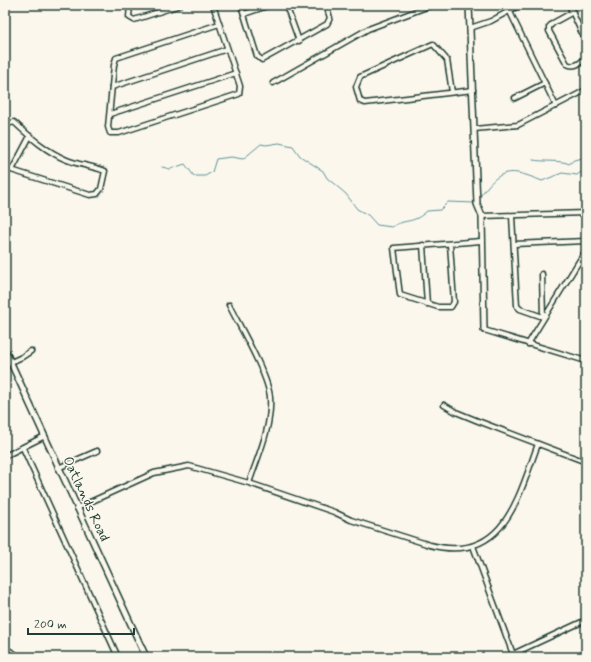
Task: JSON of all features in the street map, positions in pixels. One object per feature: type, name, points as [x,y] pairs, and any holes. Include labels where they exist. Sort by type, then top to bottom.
[{"type":"street","points":[[130,5],[129,17],[134,20],[180,5]]},
{"type":"street","points":[[213,5],[241,90],[239,94],[234,97],[116,134],[111,134],[109,132],[112,87],[114,65],[117,57],[219,24]]},
{"type":"street","points":[[241,5],[257,56],[260,60],[265,59],[299,41],[329,23],[330,18],[326,5]]},
{"type":"street","points":[[244,14],[270,5]]},
{"type":"street","points":[[286,5],[299,41]]},
{"type":"street","points":[[273,83],[368,29],[432,5]]},
{"type":"street","points":[[469,5],[476,204],[482,216],[481,242],[484,330],[586,361]]},
{"type":"street","points":[[470,28],[491,20],[520,5]]},
{"type":"street","points":[[569,5],[586,42]]},
{"type":"street","points":[[509,10],[556,106]]},
{"type":"street","points":[[573,12],[553,23],[549,27],[549,31],[566,64],[572,66],[578,64],[586,57]]},
{"type":"street","points":[[452,92],[447,60],[433,44],[360,77],[356,86],[360,101],[365,103],[473,90]]},
{"type":"street","points":[[112,87],[227,49]]},
{"type":"street","points":[[110,114],[236,73]]},
{"type":"street","points":[[514,98],[545,83]]},
{"type":"street","points":[[474,129],[518,125],[586,90]]},
{"type":"street","points":[[5,125],[14,122],[30,136],[67,160],[105,171],[102,189],[97,194],[90,195],[5,168]]},
{"type":"street","points":[[12,170],[30,136]]},
{"type":"street","points":[[482,216],[586,213]]},
{"type":"street","points":[[512,216],[517,306],[520,309],[543,317]]},
{"type":"street","points":[[514,244],[586,241]]},
{"type":"street","points":[[450,244],[453,304],[449,308],[427,304],[403,296],[398,292],[394,248],[422,245],[481,242]]},
{"type":"street","points":[[422,245],[427,304]]},
{"type":"street","points":[[528,344],[543,317],[586,250]]},
{"type":"street","points":[[542,274],[543,317]]},
{"type":"street","points":[[229,305],[258,365],[270,396],[266,433],[249,483]]},
{"type":"street","name":"Oatlands Road","points":[[5,350],[146,657]]},
{"type":"street","points":[[11,362],[31,351]]},
{"type":"street","points":[[444,404],[456,412],[586,462]]},
{"type":"street","points":[[5,456],[45,436]]},
{"type":"street","points":[[77,508],[154,473],[182,467],[196,467],[249,483],[334,512],[351,520],[430,545],[452,549],[473,546],[490,537],[506,523],[519,497],[538,444]]},
{"type":"street","points":[[23,448],[118,657]]},
{"type":"street","points":[[58,468],[96,451]]},
{"type":"street","points":[[473,546],[514,656],[586,620]]},
{"type":"street","points":[[5,648],[20,657]]},
{"type":"waterway","points":[[162,167],[170,169],[185,164],[194,176],[205,176],[212,172],[216,159],[231,157],[243,159],[261,144],[266,145],[279,143],[293,146],[300,156],[323,171],[327,178],[346,194],[357,209],[368,215],[377,225],[392,227],[397,224],[413,220],[427,211],[440,210],[448,202],[474,203]]},
{"type":"waterway","points":[[533,160],[562,162],[569,164],[574,160],[586,157]]},
{"type":"waterway","points":[[479,198],[493,180],[506,173],[514,172],[542,181],[562,173],[577,175],[584,170],[586,160]]}]
